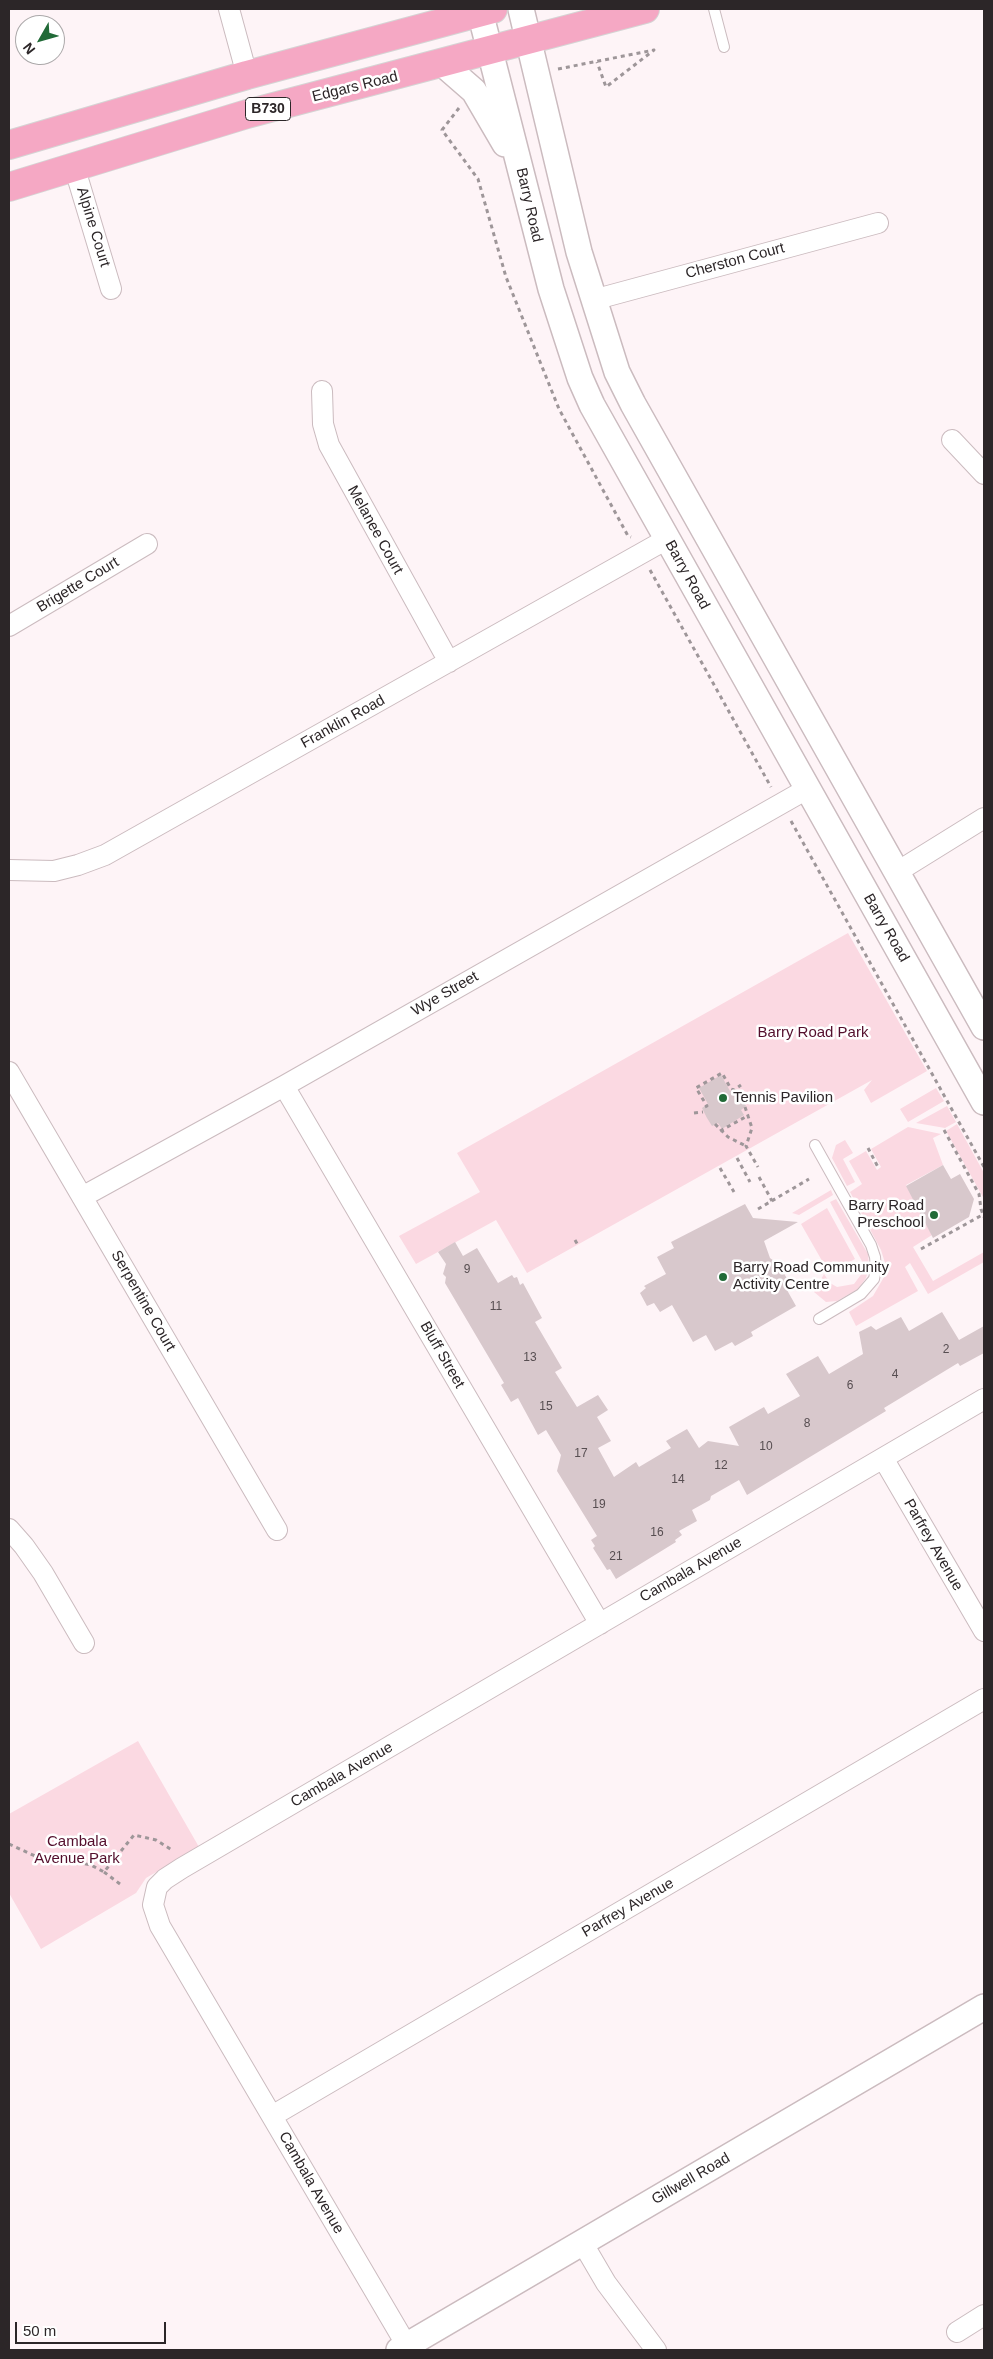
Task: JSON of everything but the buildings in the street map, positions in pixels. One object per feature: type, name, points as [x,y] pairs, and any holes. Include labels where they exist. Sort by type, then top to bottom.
[{"type":"main road","name":"Edgars Road","points":[[9,187],[247,114],[443,64],[529,39],[645,9]]},
{"type":"main road","name":"B730","points":[[9,146],[247,75],[486,10]]},
{"type":"street","points":[[230,9],[247,75]]},
{"type":"street","points":[[521,9],[579,252],[617,372],[633,404],[984,1027]]},
{"type":"street","name":"Barry Road","points":[[486,10],[490,51],[542,258],[580,378],[596,412],[984,1102]]},
{"type":"street","points":[[443,64],[474,91],[521,169]]},
{"type":"street","name":"Alpine Court","points":[[74,166],[112,289]]},
{"type":"street","name":"Cherston Court","points":[[593,300],[878,223]]},
{"type":"street","name":"Melanee Court","points":[[322,391],[322,424],[329,445],[449,662]]},
{"type":"street","points":[[952,440],[984,474]]},
{"type":"street","points":[[667,539],[699,520]]},
{"type":"street","name":"Franklin Road","points":[[9,870],[54,871],[105,855],[667,539]]},
{"type":"street","name":"Brigette Court","points":[[9,626],[147,544]]},
{"type":"street","name":"Wye Street","points":[[82,1197],[284,1086],[807,789]]},
{"type":"street","points":[[897,872],[984,818]]},
{"type":"street","name":"Serpentine Court","points":[[9,1072],[278,1530]]},
{"type":"street","name":"Bluff Street","points":[[284,1086],[600,1624]]},
{"type":"street","name":"Cambala Avenue","points":[[403,2348],[272,2116],[160,1926],[153,1905],[157,1887],[165,1879],[182,1868],[984,1399]]},
{"type":"street","name":"Parfrey Avenue","points":[[883,1458],[984,1631]]},
{"type":"street","points":[[9,1529],[43,1573],[84,1643]]},
{"type":"street","name":"Parfrey Avenue","points":[[272,2116],[984,1699]]},
{"type":"street","name":"Gillwell Road","points":[[403,2348],[984,2008]]},
{"type":"street","points":[[582,2242],[606,2283],[656,2350]]},
{"type":"street","points":[[957,2332],[984,2316]]},
{"type":"lane","points":[[714,9],[724,48]]},
{"type":"lane","points":[[815,1145],[871,1245],[876,1268],[874,1279],[861,1294],[819,1320]]},
{"type":"path","points":[[654,50],[606,88],[597,62],[616,58],[654,50]]},
{"type":"path","points":[[704,1106],[707,1106],[696,1088],[722,1073],[731,1089],[734,1090],[741,1085]]},
{"type":"path","points":[[745,1107],[752,1128],[746,1146]]},
{"type":"path","points":[[694,1113],[704,1112]]},
{"type":"path","points":[[720,1131],[749,1115]]},
{"type":"path","points":[[715,1124],[720,1131],[746,1146],[758,1167]]},
{"type":"path","points":[[921,1249],[984,1215],[980,1194],[944,1130]]},
{"type":"path","points":[[868,1148],[879,1169]]},
{"type":"path","points":[[736,1158],[750,1182]]},
{"type":"path","points":[[720,1168],[734,1192]]},
{"type":"path","points":[[759,1177],[772,1201]]},
{"type":"path","points":[[758,1209],[809,1179]]},
{"type":"path","points":[[575,1240],[579,1247]]},
{"type":"path","points":[[104,1872],[134,1835],[156,1840],[172,1850]]},
{"type":"path","points":[[9,1844],[48,1862],[75,1862],[91,1865],[120,1884]]},
{"type":"green space","name":"Barry Road Park","points":[[848,933],[927,1071],[871,1103],[864,1090],[872,1080],[527,1273],[496,1220],[416,1264],[399,1236],[480,1192],[457,1153]]},
{"type":"green space","points":[[936,1088],[944,1101],[908,1122],[900,1109]]},
{"type":"green space","points":[[947,1106],[956,1122],[945,1128],[916,1123]]},
{"type":"green space","points":[[957,1124],[984,1173],[984,1199],[946,1131]]},
{"type":"green space","points":[[908,1127],[941,1134],[933,1138],[943,1165],[906,1185],[932,1235],[913,1247],[933,1281],[984,1252],[984,1262],[928,1294],[910,1263],[905,1267],[918,1291],[856,1326],[849,1312],[873,1296],[884,1277],[885,1263],[881,1250],[850,1192],[862,1184],[849,1161],[866,1151],[877,1170],[881,1167],[871,1149]]},
{"type":"green space","points":[[845,1140],[853,1153],[843,1159],[855,1182],[847,1186],[832,1158],[836,1145]]},
{"type":"green space","points":[[831,1190],[833,1195],[799,1215],[792,1213]]},
{"type":"green space","points":[[836,1199],[868,1254],[869,1268],[866,1278],[858,1289],[837,1301],[826,1302],[814,1292],[824,1274],[830,1283],[837,1287],[854,1284],[863,1272],[863,1263],[830,1202]]},
{"type":"green space","points":[[827,1208],[855,1259],[829,1273],[801,1224]]},
{"type":"green space","name":"Cambala Avenue Park","points":[[138,1741],[199,1847],[146,1878],[136,1893],[41,1949],[9,1893],[9,1814]]},
{"type":"place","name":"Tennis Pavilion","points":[[723,1098]]},
{"type":"place","name":"Barry Road Preschool","points":[[934,1215]]},
{"type":"place","name":"Barry Road Community Activity Centre","points":[[723,1277]]}]
